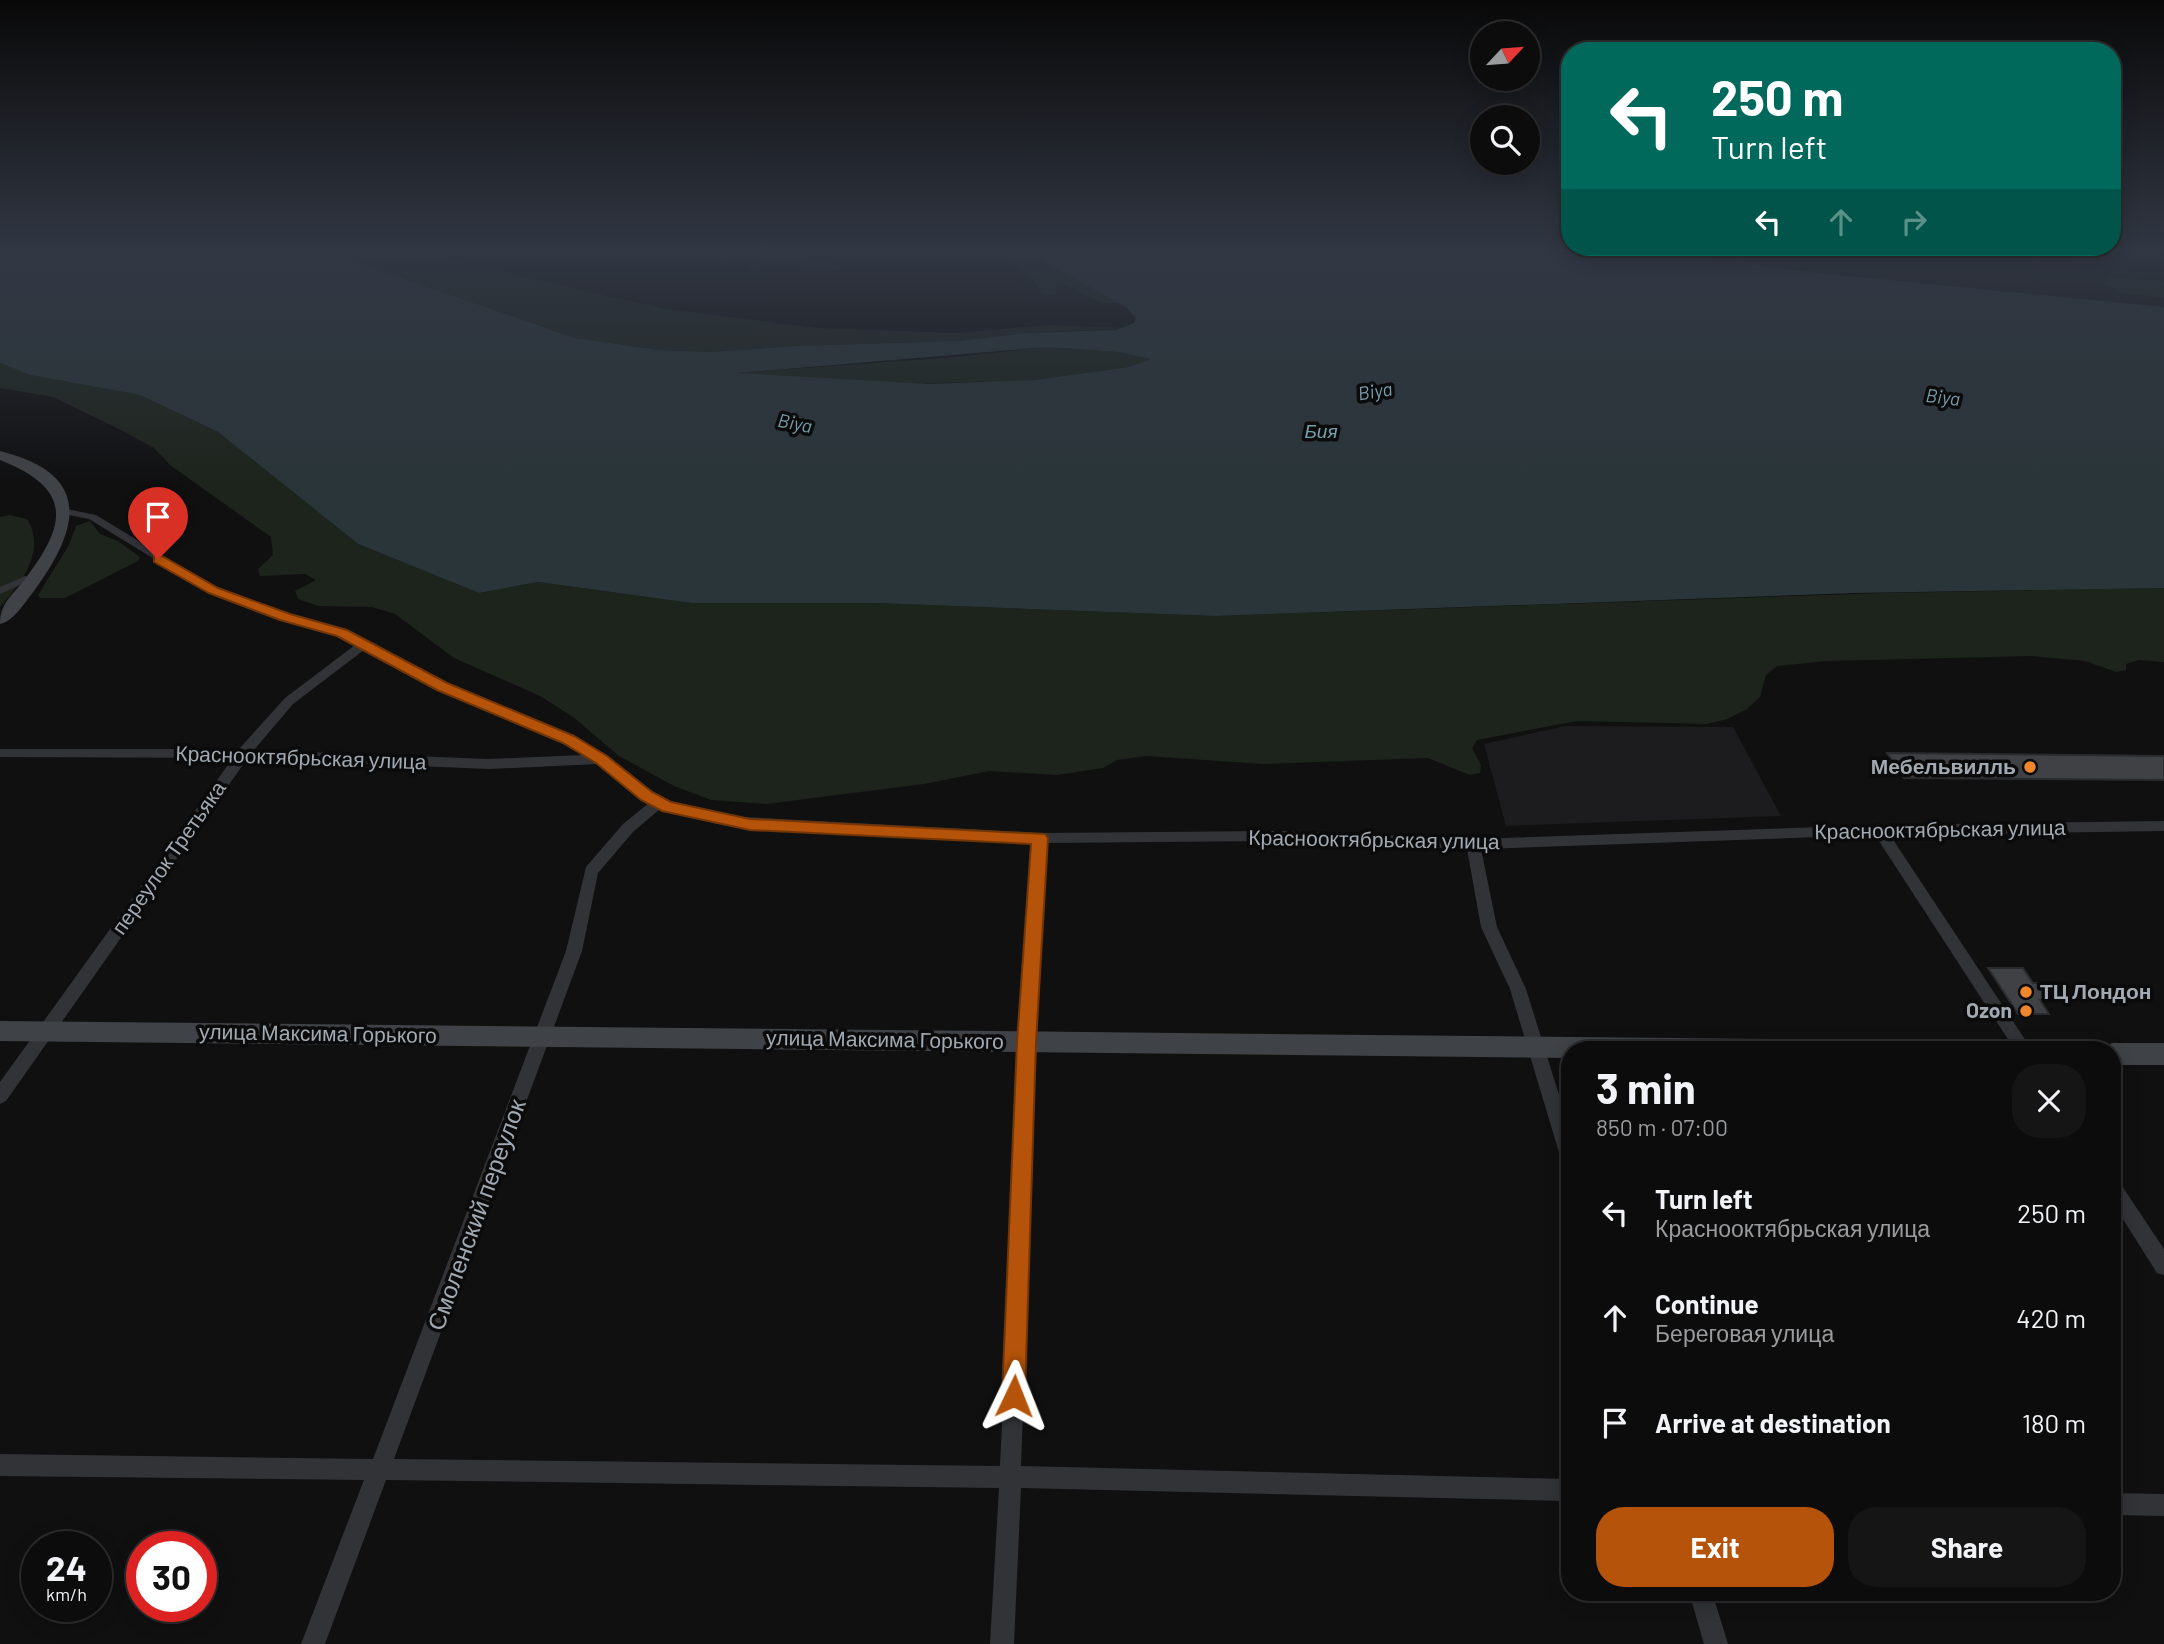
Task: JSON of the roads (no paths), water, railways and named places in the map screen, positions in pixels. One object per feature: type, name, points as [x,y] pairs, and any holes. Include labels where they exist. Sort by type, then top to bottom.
[{"type":"main road","points":[[0,456],[44,476],[60,493],[62,511],[51,554],[32,584],[0,619]]},
{"type":"main road","name":"улица Максима Горького","points":[[0,1031],[1561,1048]]},
{"type":"main road","points":[[2121,1054],[2164,1054]]},
{"type":"street","name":"Краснооктябрьская улица","points":[[62,511],[92,517],[214,591],[285,617],[342,633],[442,687],[568,740],[601,759],[658,803],[750,824],[1040,838],[1283,836],[1473,844],[1879,830],[2164,826]]},
{"type":"street","points":[[0,591],[26,579]]},
{"type":"street","name":"переулок Третьяка","points":[[0,1096],[243,754],[291,699],[363,644]]},
{"type":"street","name":"Краснооктябрьская улица","points":[[0,753],[243,754],[489,764],[601,759]]},
{"type":"street","name":"Смоленский переулок","points":[[313,1644],[382,1468],[574,951],[591,871],[628,828],[658,803]]},
{"type":"street","points":[[1879,830],[2018,1041]]},
{"type":"street","points":[[1002,1644],[1011,1477],[1026,1042],[1040,838]]},
{"type":"street","points":[[1473,844],[1489,928],[1518,989],[1561,1130]]},
{"type":"street","points":[[2121,1200],[2164,1266]]},
{"type":"street","points":[[0,1465],[1011,1477],[1561,1490]]},
{"type":"street","points":[[2121,1504],[2164,1505]]},
{"type":"street","points":[[1703,1601],[1716,1644]]},
{"type":"water","name":"Бия","points":[[0,329],[548,329],[575,338],[658,350],[711,352],[795,346],[958,341],[1026,333],[1119,329],[2164,329],[2164,588],[1855,593],[1214,616],[876,603],[691,603],[538,582],[479,593],[358,544],[218,432],[140,395],[31,375],[0,363]],"holes":[[[1047,347],[1118,352],[1151,359],[1129,367],[1034,380],[929,384],[738,373]]]},
{"type":"place","name":"Мебельвилль","points":[[2030,767]]},
{"type":"place","name":"ТЦ Лондон","points":[[2026,992]]},
{"type":"place","name":"Ozon","points":[[2026,1011]]},
{"type":"water label","name":"Biya","points":[[1375,391]]},
{"type":"water label","name":"Biya","points":[[1943,397]]},
{"type":"water label","name":"Biya","points":[[795,423]]}]
